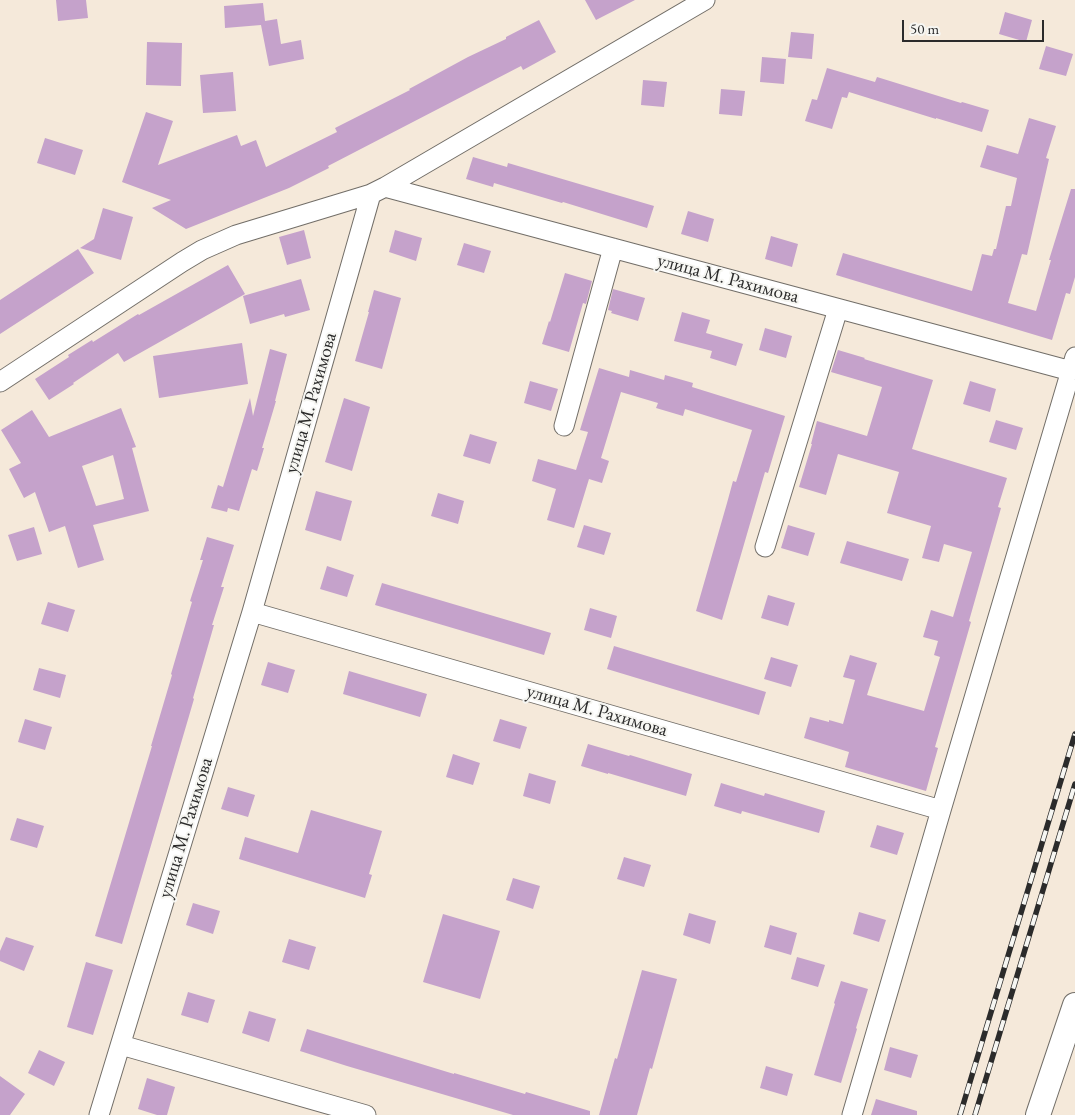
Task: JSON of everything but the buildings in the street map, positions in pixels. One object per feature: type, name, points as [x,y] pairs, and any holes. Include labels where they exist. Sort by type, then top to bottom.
[{"type":"main road","points":[[1038,1115],[1075,1005]]},
{"type":"street","points":[[0,382],[202,250],[236,235],[378,190],[704,0]]},
{"type":"street","name":"улица М. Рахимова","points":[[99,1115],[378,190],[613,248],[838,309],[1073,364]]},
{"type":"street","points":[[564,426],[613,248]]},
{"type":"street","points":[[765,547],[838,309]]},
{"type":"street","points":[[852,1115],[1073,364]]},
{"type":"street","name":"улица М. Рахимова","points":[[252,612],[941,810]]},
{"type":"street","points":[[121,1045],[366,1115]]},
{"type":"railway","points":[[960,1115],[1075,734]]},
{"type":"railway","points":[[975,1115],[1075,784]]}]
